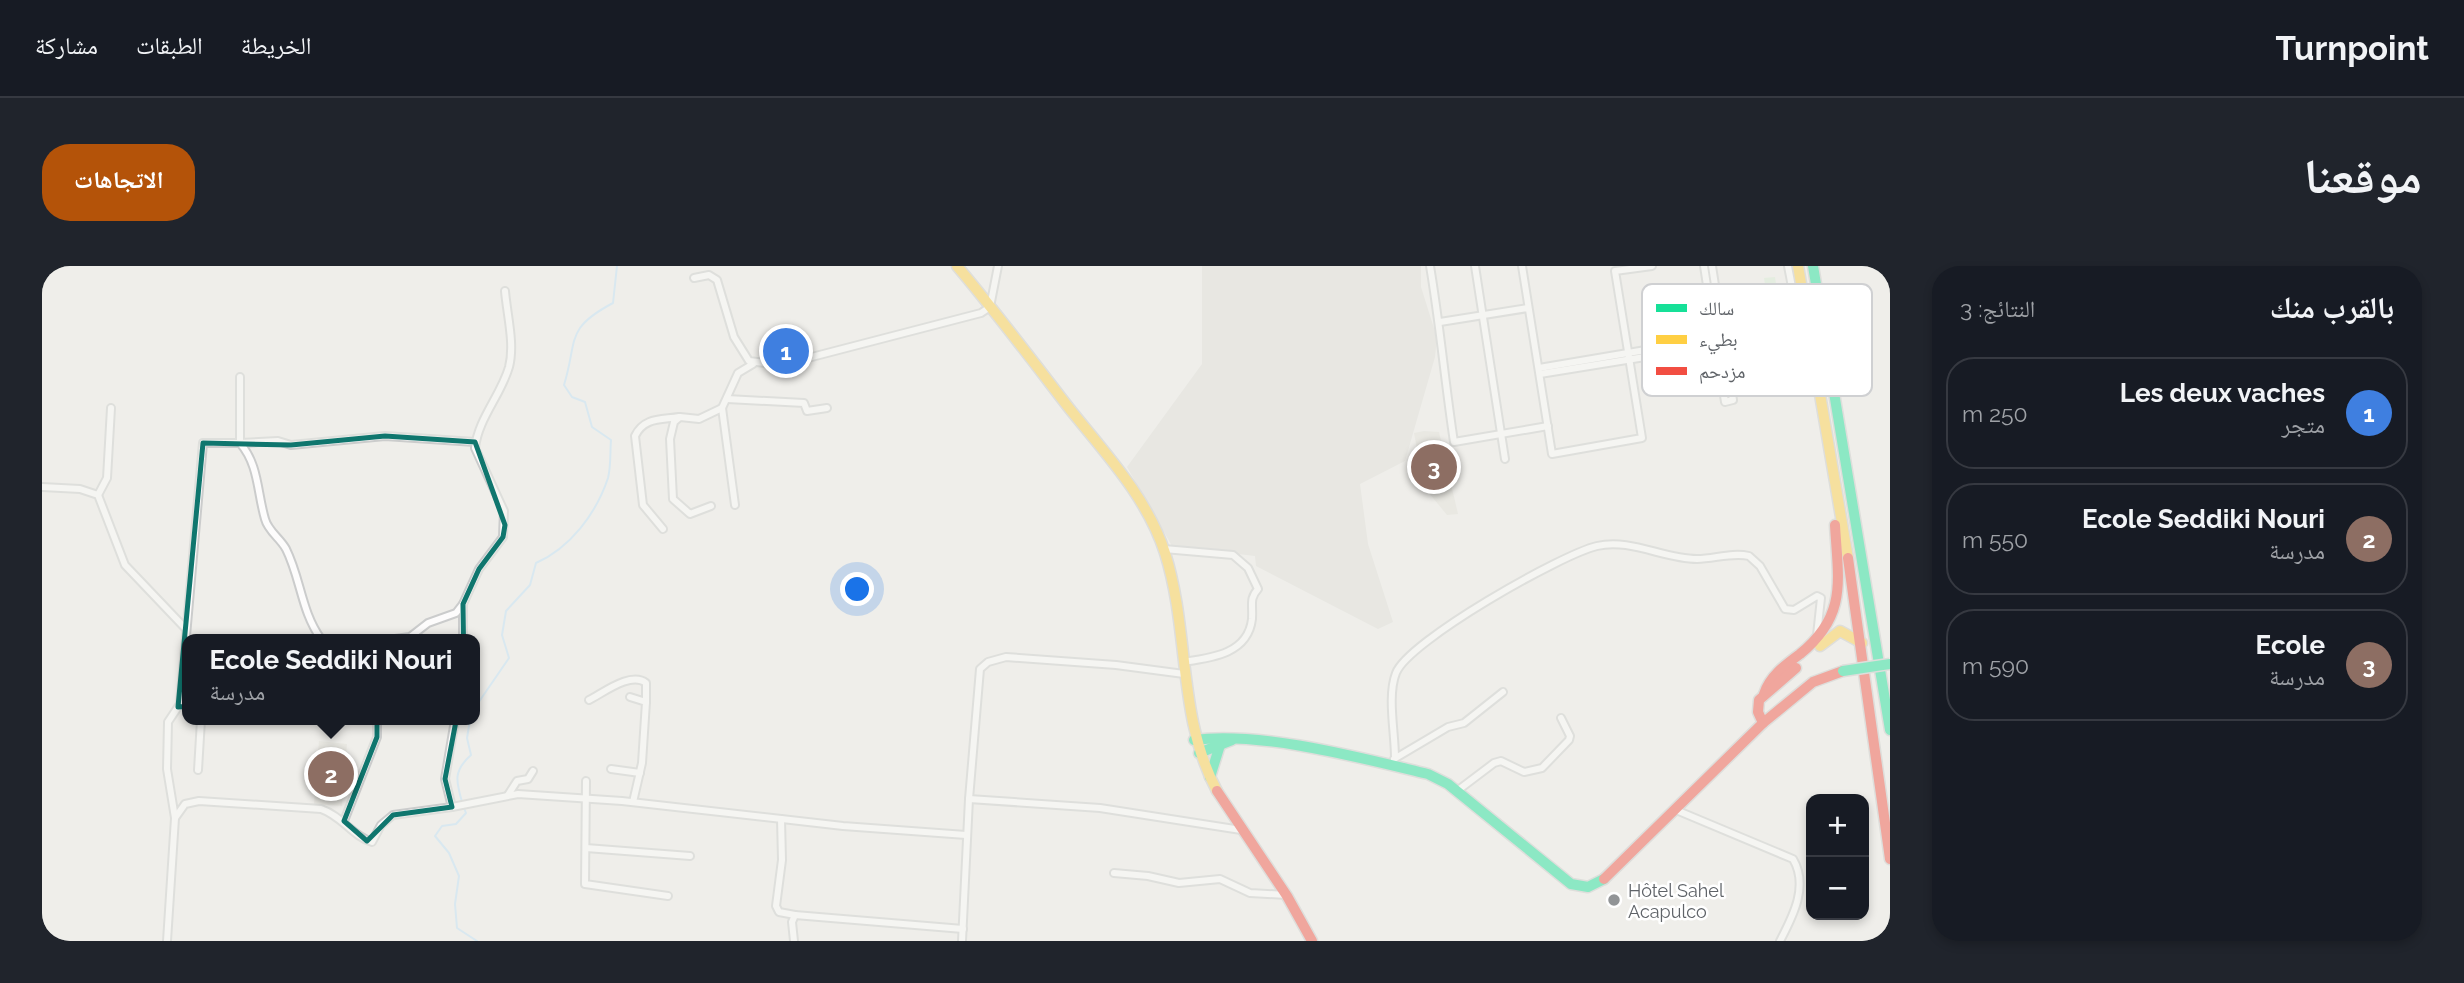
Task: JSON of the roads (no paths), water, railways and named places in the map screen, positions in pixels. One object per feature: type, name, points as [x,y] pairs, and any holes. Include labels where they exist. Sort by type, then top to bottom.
[{"type":"main road","points":[[957,266],[1115,467],[1152,523],[1164,549],[1177,606],[1190,726],[1199,753],[1210,778],[1241,830],[1288,895],[1312,941]]},
{"type":"main road","points":[[1798,266],[1801,284]]},
{"type":"main road","points":[[1813,266],[1816,284]]},
{"type":"main road","points":[[1819,396],[1862,643],[1890,859]]},
{"type":"main road","points":[[1835,396],[1890,730]]},
{"type":"main road","points":[[1763,723],[1758,708],[1769,678],[1817,641],[1837,604],[1836,495]]},
{"type":"main road","points":[[1764,694],[1834,633],[1845,632],[1862,643]]},
{"type":"main road","points":[[1195,740],[1232,740],[1383,764],[1428,774],[1457,791],[1567,880],[1583,887],[1599,883],[1763,723],[1813,682],[1843,671],[1890,664]]},
{"type":"main road","points":[[1190,726],[1218,741]]},
{"type":"main road","points":[[1199,753],[1218,741]]},
{"type":"main road","points":[[1210,778],[1218,741]]},
{"type":"street","points":[[663,529],[643,505],[635,436],[638,429],[654,419],[699,419],[722,408],[738,373],[753,364],[789,363],[981,313],[990,307],[998,266]]},
{"type":"street","points":[[1430,266],[1446,361],[1444,378],[1454,442],[1548,426]]},
{"type":"street","points":[[1475,266],[1505,459]]},
{"type":"street","points":[[1522,266],[1552,454],[1642,438],[1615,271],[1652,266]]},
{"type":"street","points":[[1704,266],[1707,284]]},
{"type":"street","points":[[1712,266],[1715,284]]},
{"type":"street","points":[[1788,266],[1791,284]]},
{"type":"street","points":[[694,278],[709,275],[716,278],[734,337],[741,351],[753,364]]},
{"type":"street","points":[[414,634],[428,623],[456,612],[463,604],[479,569],[503,537],[504,511],[477,457],[475,442],[509,366],[510,339],[505,291]]},
{"type":"street","points":[[1440,322],[1528,308]]},
{"type":"street","points":[[1540,371],[1642,354]]},
{"type":"street","points":[[1493,375],[1502,373]]},
{"type":"street","points":[[240,377],[240,443],[253,459],[267,526],[285,546],[296,571],[307,616],[318,634]]},
{"type":"street","points":[[1724,396],[1725,402],[1733,400],[1732,396]]},
{"type":"street","points":[[727,399],[804,403],[807,411],[827,408]]},
{"type":"street","points":[[111,408],[107,478],[98,495],[125,565],[186,628]]},
{"type":"street","points":[[722,408],[734,505]]},
{"type":"street","points":[[680,417],[674,422],[670,439],[673,499],[690,514],[711,506]]},
{"type":"street","points":[[185,634],[203,443],[278,441],[291,445],[385,436],[475,442]]},
{"type":"street","points":[[42,486],[80,489],[98,495]]},
{"type":"street","points":[[1395,758],[1393,684],[1401,665],[1445,627],[1556,562],[1600,545],[1654,549],[1681,558],[1749,556],[1760,566],[1785,610],[1796,609],[1816,596],[1821,598],[1817,641]]},
{"type":"street","points":[[1164,549],[1233,555],[1248,568],[1258,589],[1251,598],[1249,630],[1236,647],[1217,656],[1183,662]]},
{"type":"street","points":[[463,604],[463,634]]},
{"type":"street","points":[[962,941],[966,835],[980,669],[988,662],[1006,657],[1116,665],[1184,674]]},
{"type":"street","points":[[167,941],[175,818],[167,769],[168,722],[178,707],[182,668]]},
{"type":"street","points":[[589,700],[628,680],[638,679],[646,683],[640,773],[633,802]]},
{"type":"street","points":[[1383,764],[1448,727],[1464,723],[1503,692]]},
{"type":"street","points":[[630,697],[646,702]]},
{"type":"street","points":[[1457,791],[1494,763],[1501,761],[1524,772],[1542,768],[1570,736],[1561,718]]},
{"type":"street","points":[[198,770],[201,725]]},
{"type":"street","points":[[344,821],[377,737],[377,725]]},
{"type":"street","points":[[452,807],[445,779],[454,725]]},
{"type":"street","points":[[611,769],[640,773]]},
{"type":"street","points":[[508,795],[517,781],[528,779],[533,771]]},
{"type":"street","points":[[586,780],[585,884],[668,897]]},
{"type":"street","points":[[175,818],[184,804],[199,801],[321,809],[344,821],[360,837],[372,842],[387,818],[393,815],[452,807],[508,795],[633,802],[966,835]]},
{"type":"street","points":[[969,799],[1100,808],[1241,830]]},
{"type":"street","points":[[1676,810],[1793,859],[1798,868],[1800,884],[1796,909],[1780,941]]},
{"type":"street","points":[[781,818],[782,860],[776,906],[779,912],[963,929]]},
{"type":"street","points":[[586,848],[690,856]]},
{"type":"street","points":[[1114,873],[1148,876],[1179,883],[1220,879],[1250,893],[1288,895]]},
{"type":"street","points":[[794,941],[792,922],[795,915]]},
{"type":"waterway","points":[[480,700],[509,658],[502,635],[506,611],[530,585],[536,563],[571,539],[589,517],[608,478],[611,440],[592,427],[585,402],[572,397],[564,385],[575,337],[587,320],[613,303],[617,266]]},
{"type":"waterway","points":[[462,802],[458,777],[461,766],[471,755],[467,738],[469,725]]},
{"type":"waterway","points":[[464,808],[466,813],[456,824],[442,826],[435,836],[449,853],[459,876],[455,904],[457,928],[477,941]]},
{"type":"place","name":"Les deux vaches","points":[[786,351]]},
{"type":"place","name":"Ecole","points":[[1434,467]]},
{"type":"place","name":"Ecole Seddiki Nouri","points":[[331,774]]},
{"type":"place","name":"Hôtel Sahel Acapulco","points":[[1614,900]]}]
